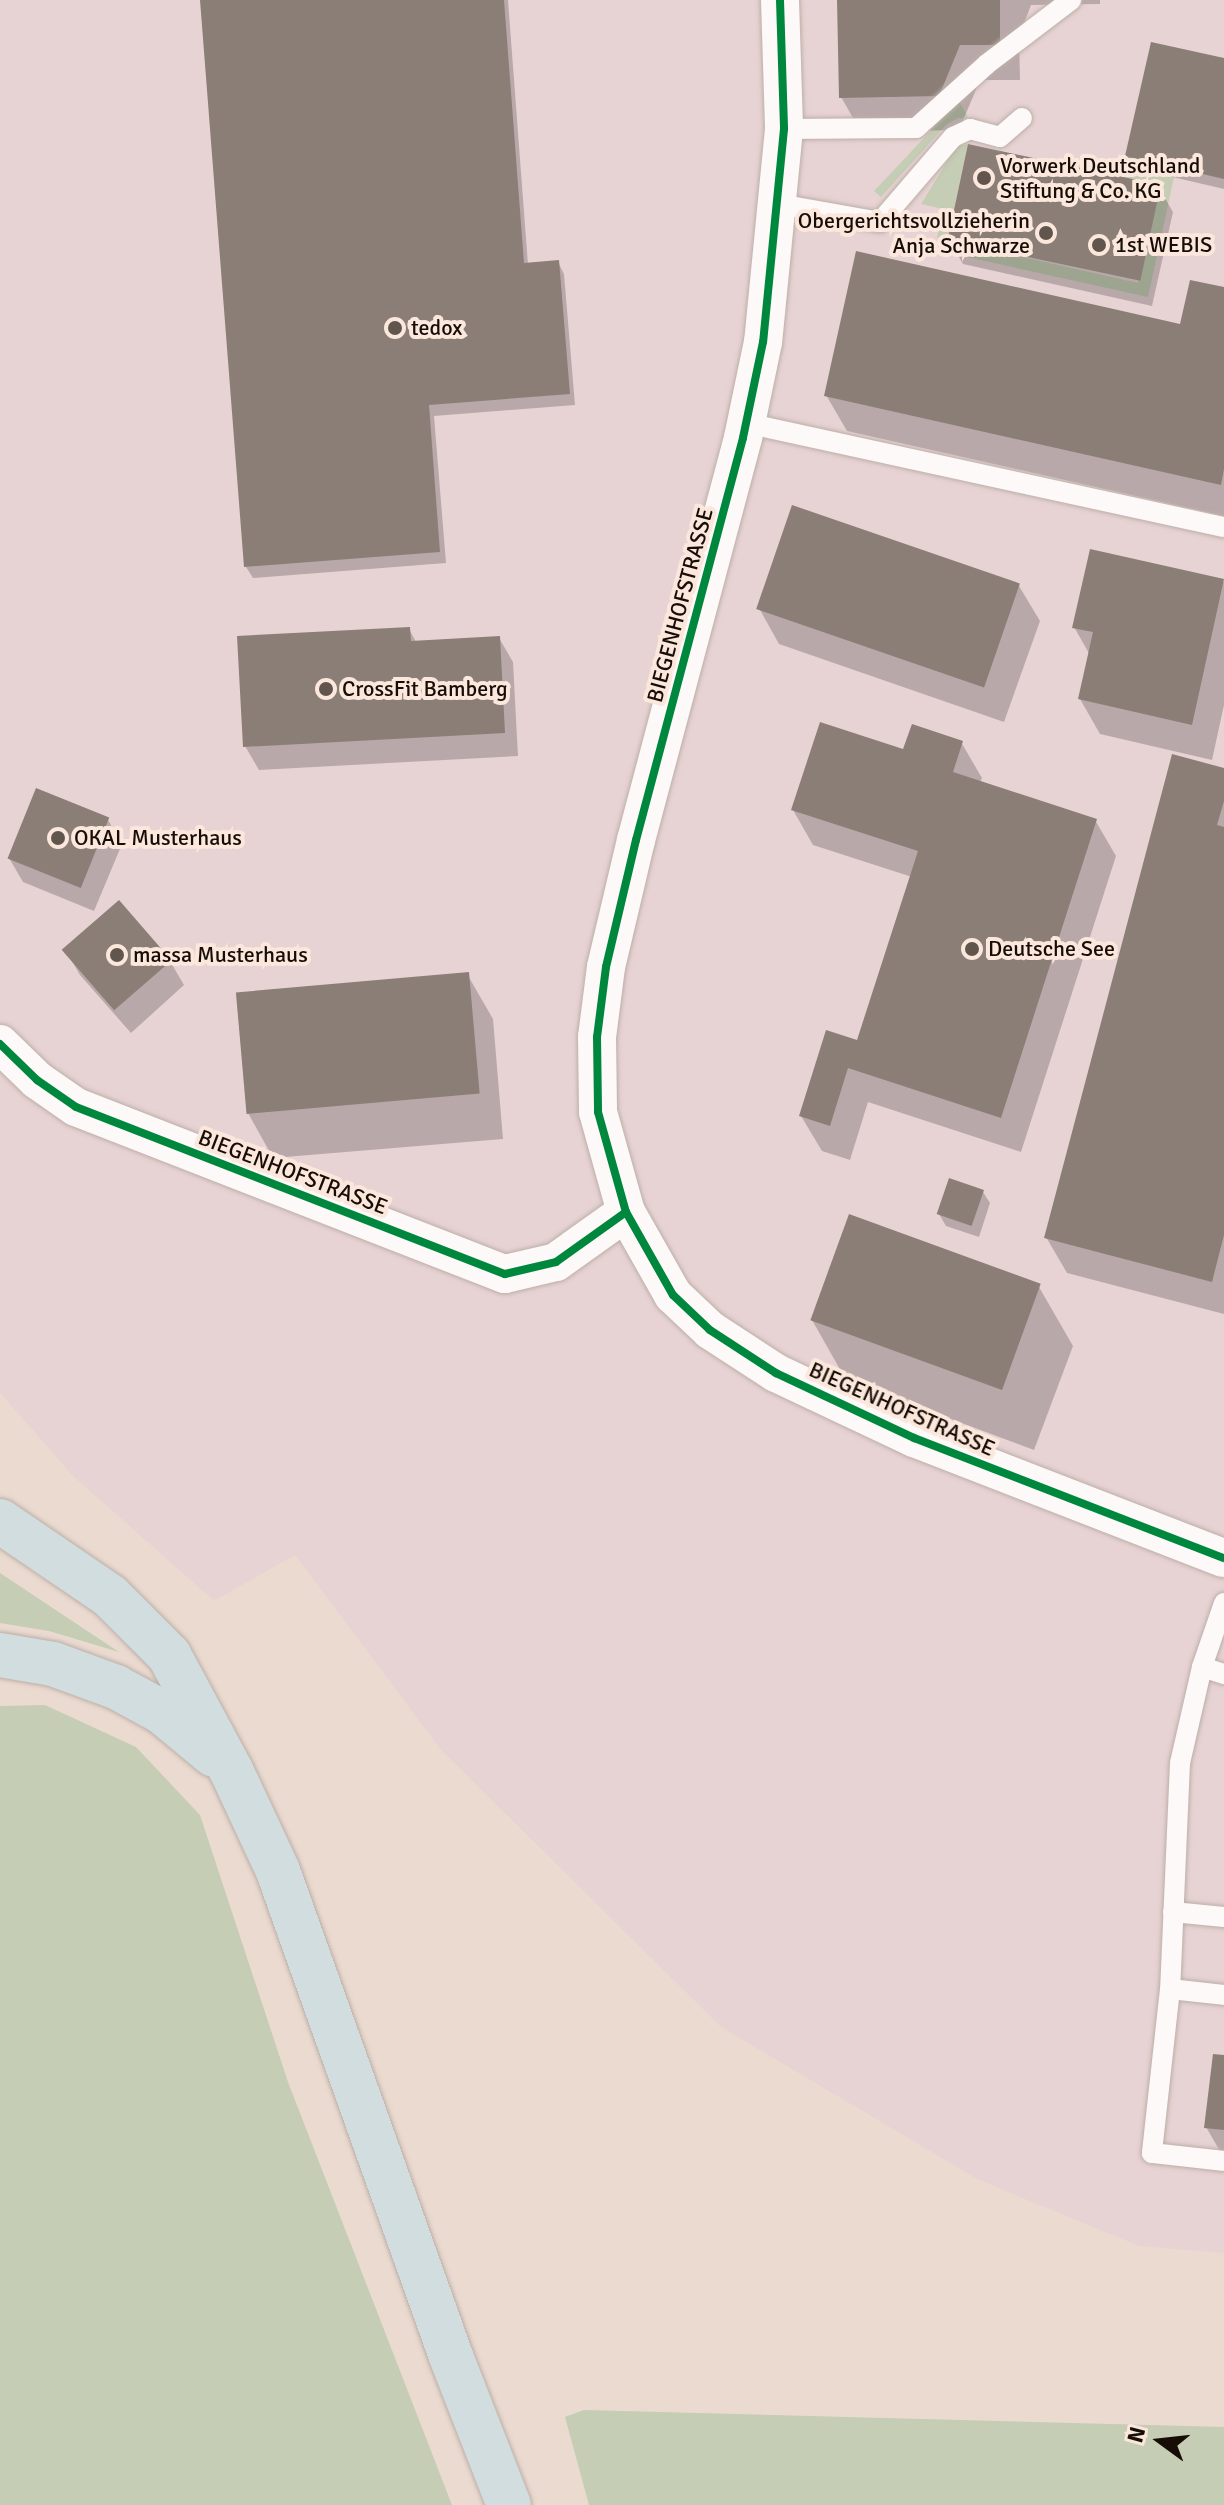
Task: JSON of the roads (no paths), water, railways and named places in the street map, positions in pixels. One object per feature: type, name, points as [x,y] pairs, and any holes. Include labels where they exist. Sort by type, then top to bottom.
[{"type":"highway","points":[[0,1521],[110,1596],[169,1655],[231,1770],[278,1871],[452,2359],[509,2505]]},
{"type":"highway","points":[[0,1655],[53,1664],[116,1687],[162,1712],[231,1770]]},
{"type":"street","name":"BIEGENHOFSTRASSE","points":[[780,0],[784,129],[763,342],[746,423],[606,967],[597,1037],[598,1112],[626,1212],[673,1295],[710,1330],[776,1373],[914,1438],[1224,1558]]},
{"type":"street","name":"BIEGENHOFSTRASSE","points":[[0,1044],[37,1080],[76,1107],[505,1274],[556,1262],[626,1212]]},
{"type":"lane","points":[[784,129],[916,128],[987,64],[1071,0]]},
{"type":"lane","points":[[779,204],[880,222],[953,137],[970,129],[1000,137],[1022,118]]},
{"type":"lane","points":[[746,423],[1224,527]]},
{"type":"lane","points":[[1224,1603],[1202,1667],[1180,1763],[1170,1989],[1152,2153],[1224,2161]]},
{"type":"lane","points":[[1202,1667],[1224,1674]]},
{"type":"lane","points":[[1173,1912],[1224,1917]]},
{"type":"lane","points":[[1170,1989],[1224,1995]]},
{"type":"place","name":"Vorwerk Deutschland Stiftung & Co. KG","points":[[984,178]]},
{"type":"place","name":"Obergerichtsvollzieherin Anja Schwarze","points":[[1046,233]]},
{"type":"place","name":"1st WEBIS","points":[[1099,245]]},
{"type":"place","name":"tedox","points":[[395,328]]},
{"type":"place","name":"CrossFit Bamberg","points":[[326,689]]},
{"type":"place","name":"OKAL Musterhaus","points":[[58,838]]},
{"type":"place","name":"Deutsche See","points":[[972,949]]},
{"type":"place","name":"massa Musterhaus","points":[[117,955]]}]
